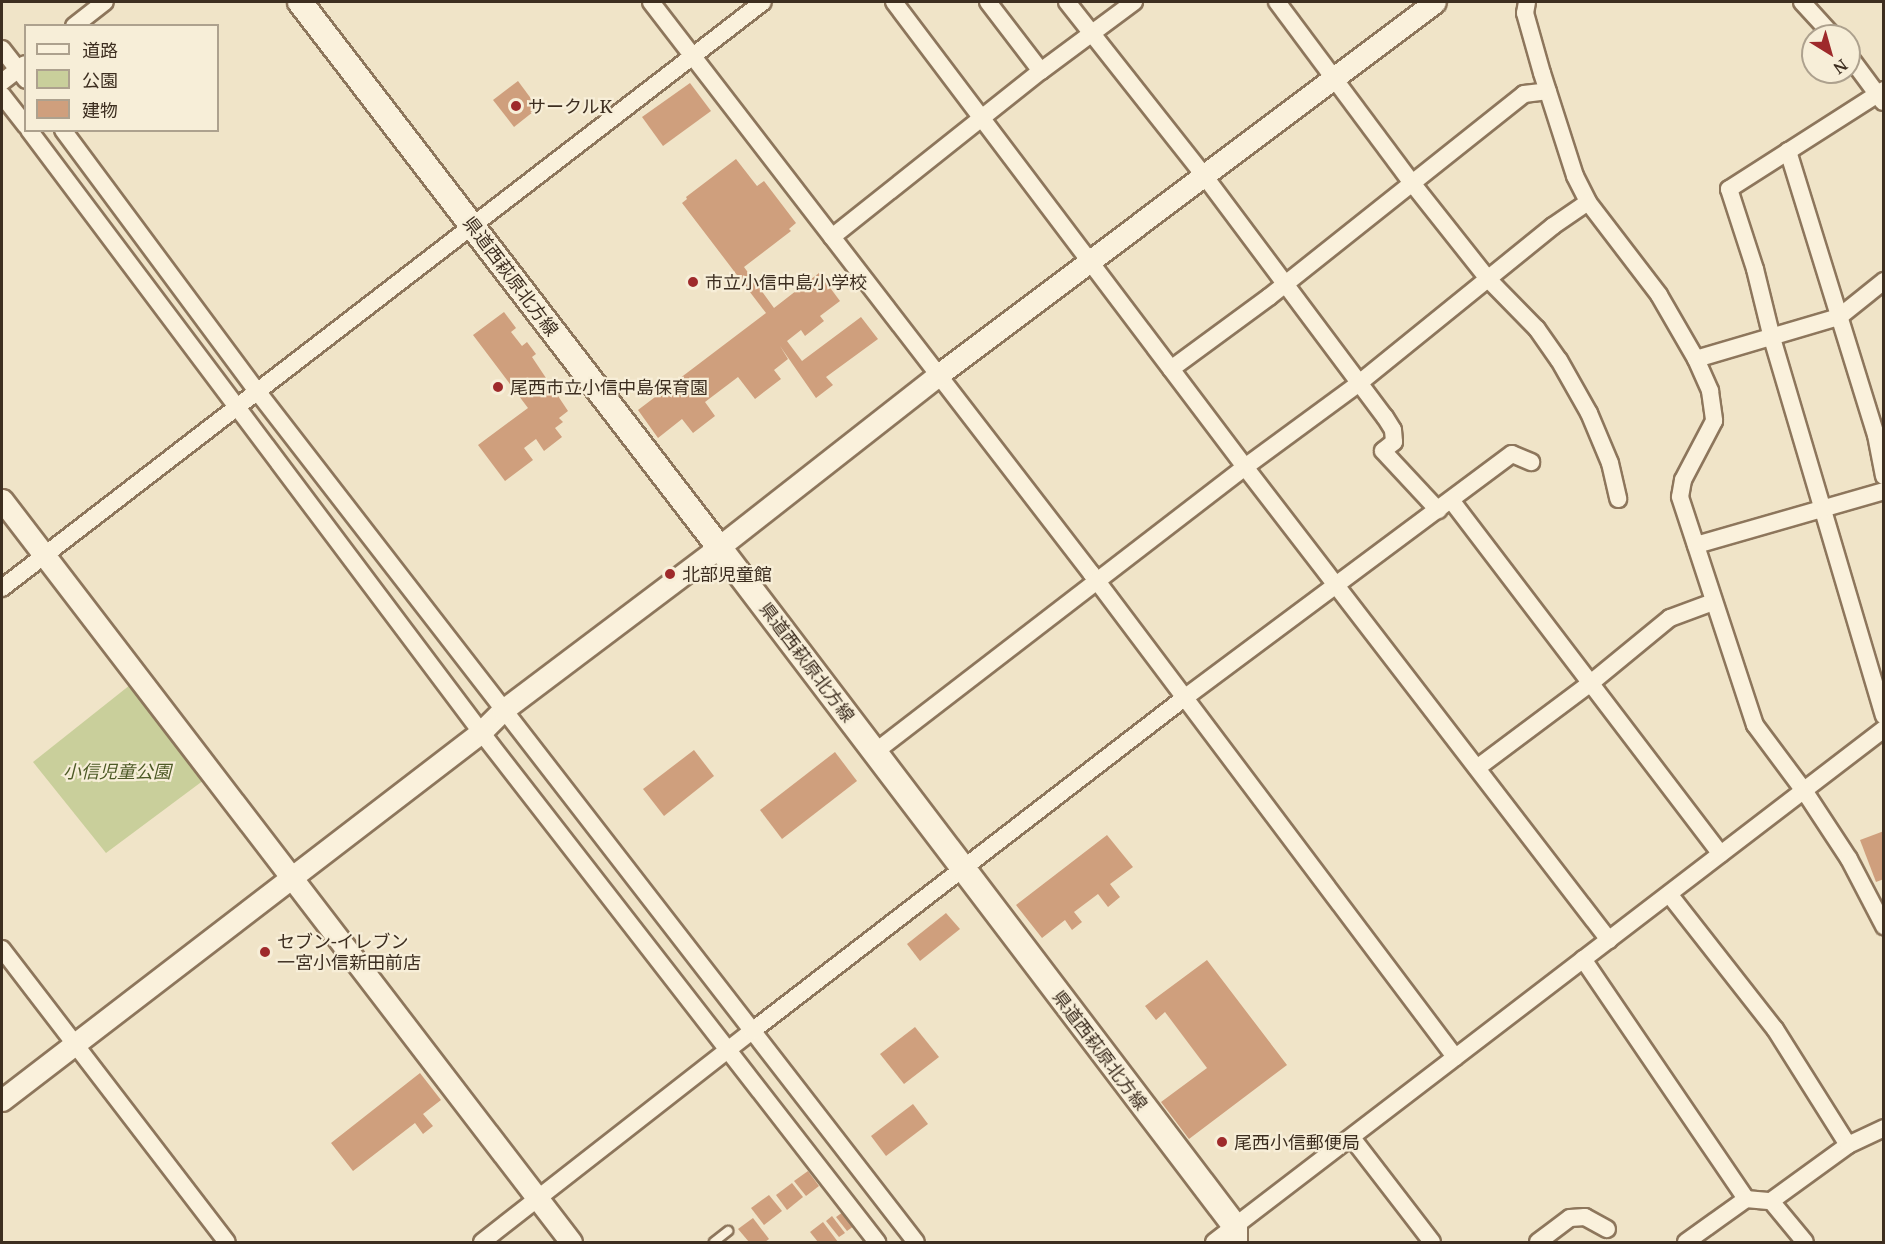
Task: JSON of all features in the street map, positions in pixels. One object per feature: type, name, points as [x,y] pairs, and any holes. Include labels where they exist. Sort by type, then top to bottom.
[{"type":"main road","name":"県道西萩原北方線","points":[[300,2],[875,752],[1235,1234]]},
{"type":"street","points":[[77,24],[105,2]]},
{"type":"street","points":[[651,2],[1098,582],[1455,1057]]},
{"type":"street","points":[[2,588],[762,2]]},
{"type":"street","points":[[988,2],[1041,71]]},
{"type":"street","points":[[1066,2],[1203,174],[1393,430],[1394,442],[1383,451],[1438,510]]},
{"type":"street","points":[[832,237],[1041,71],[1134,2]]},
{"type":"street","points":[[1277,2],[1412,183],[1488,279],[1537,329],[1559,360],[1589,413],[1610,463],[1618,499]]},
{"type":"street","points":[[2,1100],[481,732],[503,710],[719,547],[938,375],[1435,2]]},
{"type":"street","points":[[1527,2],[1525,13],[1575,176],[1588,202],[1659,295],[1696,359],[1710,391],[1714,421],[1683,480],[1680,497],[1755,725],[1805,792],[1849,859],[1884,926]]},
{"type":"street","points":[[1802,2],[1822,24]]},
{"type":"street","points":[[899,3],[982,118],[1245,467],[1609,940]]},
{"type":"street","points":[[2,49],[23,71],[2,82]]},
{"type":"street","points":[[1861,71],[1882,96],[1788,151],[1729,189],[1755,269],[1772,338],[1884,716]]},
{"type":"street","points":[[1172,369],[1286,284],[1524,94],[1548,91]]},
{"type":"street","points":[[2,94],[24,123]]},
{"type":"street","points":[[30,132],[481,732],[877,1242]]},
{"type":"street","points":[[64,132],[257,391],[916,1242]]},
{"type":"street","points":[[1788,151],[1876,435],[1884,476]]},
{"type":"street","points":[[875,752],[1245,467],[1358,384],[1588,202]]},
{"type":"street","points":[[1696,359],[1839,317],[1884,281]]},
{"type":"street","points":[[482,1242],[1184,699],[1512,454],[1531,462]]},
{"type":"street","points":[[1696,546],[1884,492]]},
{"type":"street","points":[[2,500],[572,1242]]},
{"type":"street","points":[[1452,500],[1721,854]]},
{"type":"street","points":[[1477,768],[1592,682],[1670,618],[1713,602]]},
{"type":"street","points":[[1214,1242],[1235,1234],[1455,1057],[1805,792],[1884,729]]},
{"type":"street","points":[[1669,894],[1775,1029],[1848,1145]]},
{"type":"street","points":[[2,949],[227,1242]]},
{"type":"street","points":[[1583,958],[1746,1199]]},
{"type":"street","points":[[1686,1242],[1746,1199],[1771,1201],[1848,1145],[1884,1128]]},
{"type":"street","points":[[1352,1138],[1432,1242]]},
{"type":"street","points":[[1771,1201],[1805,1242]]},
{"type":"street","points":[[1538,1242],[1570,1218],[1585,1217],[1607,1229]]},
{"type":"lane","points":[[714,1242],[728,1231]]},
{"type":"green space","name":"小信児童公園","points":[[130,685],[204,780],[106,853],[33,762]]},
{"type":"building","points":[[518,81],[538,108],[514,127],[493,100]]},
{"type":"building","points":[[690,83],[711,111],[663,146],[642,117]]},
{"type":"building","points":[[736,159],[757,186],[764,181],[796,223],[789,229],[791,231],[744,267],[774,308],[819,273],[840,301],[820,316],[824,321],[805,336],[801,330],[787,341],[802,361],[861,317],[878,339],[826,377],[833,385],[816,398],[780,346],[788,359],[774,370],[781,379],[755,399],[738,377],[705,402],[715,416],[693,433],[682,419],[658,438],[638,410],[766,313],[682,203],[687,199],[686,197]]},
{"type":"building","points":[[504,312],[516,328],[511,332],[522,346],[527,342],[536,354],[532,357],[568,411],[559,418],[563,422],[555,428],[562,437],[544,451],[536,439],[524,448],[533,460],[505,481],[478,445],[528,408],[473,335]]},
{"type":"building","points":[[694,750],[714,776],[664,816],[643,789]]},
{"type":"building","points":[[835,752],[857,781],[782,839],[760,810]]},
{"type":"building","points":[[1884,831],[1884,879],[1876,882],[1860,840]]},
{"type":"building","points":[[1107,835],[1133,867],[1110,884],[1120,897],[1108,907],[1098,894],[1074,912],[1082,922],[1072,930],[1065,920],[1042,938],[1016,905]]},
{"type":"building","points":[[946,913],[960,929],[920,961],[907,944]]},
{"type":"building","points":[[1207,960],[1287,1065],[1189,1139],[1161,1102],[1207,1068],[1165,1012],[1156,1020],[1145,1006]]},
{"type":"building","points":[[915,1027],[939,1057],[904,1084],[880,1054]]},
{"type":"building","points":[[420,1073],[441,1100],[423,1114],[433,1126],[423,1134],[415,1123],[353,1171],[331,1143]]},
{"type":"building","points":[[913,1104],[928,1124],[886,1156],[871,1136]]},
{"type":"building","points":[[808,1171],[819,1186],[806,1196],[794,1181]]},
{"type":"building","points":[[792,1183],[803,1197],[787,1210],[776,1195]]},
{"type":"building","points":[[769,1195],[782,1211],[764,1225],[751,1208]]},
{"type":"building","points":[[843,1212],[854,1226],[847,1231],[836,1217]]},
{"type":"building","points":[[832,1216],[845,1233],[839,1237],[826,1221]]},
{"type":"building","points":[[753,1218],[769,1239],[765,1242],[749,1242],[738,1229]]},
{"type":"building","points":[[823,1222],[838,1242],[818,1242],[810,1232]]},
{"type":"place","name":"サークルK","points":[[516,106]]},
{"type":"place","name":"市立小信中島小学校","points":[[693,282]]},
{"type":"place","name":"尾西市立小信中島保育園","points":[[498,387]]},
{"type":"place","name":"北部児童館","points":[[670,574]]},
{"type":"place","name":"セブン-イレブン 一宮小信新田前店","points":[[265,952]]},
{"type":"place","name":"尾西小信郵便局","points":[[1222,1142]]}]
